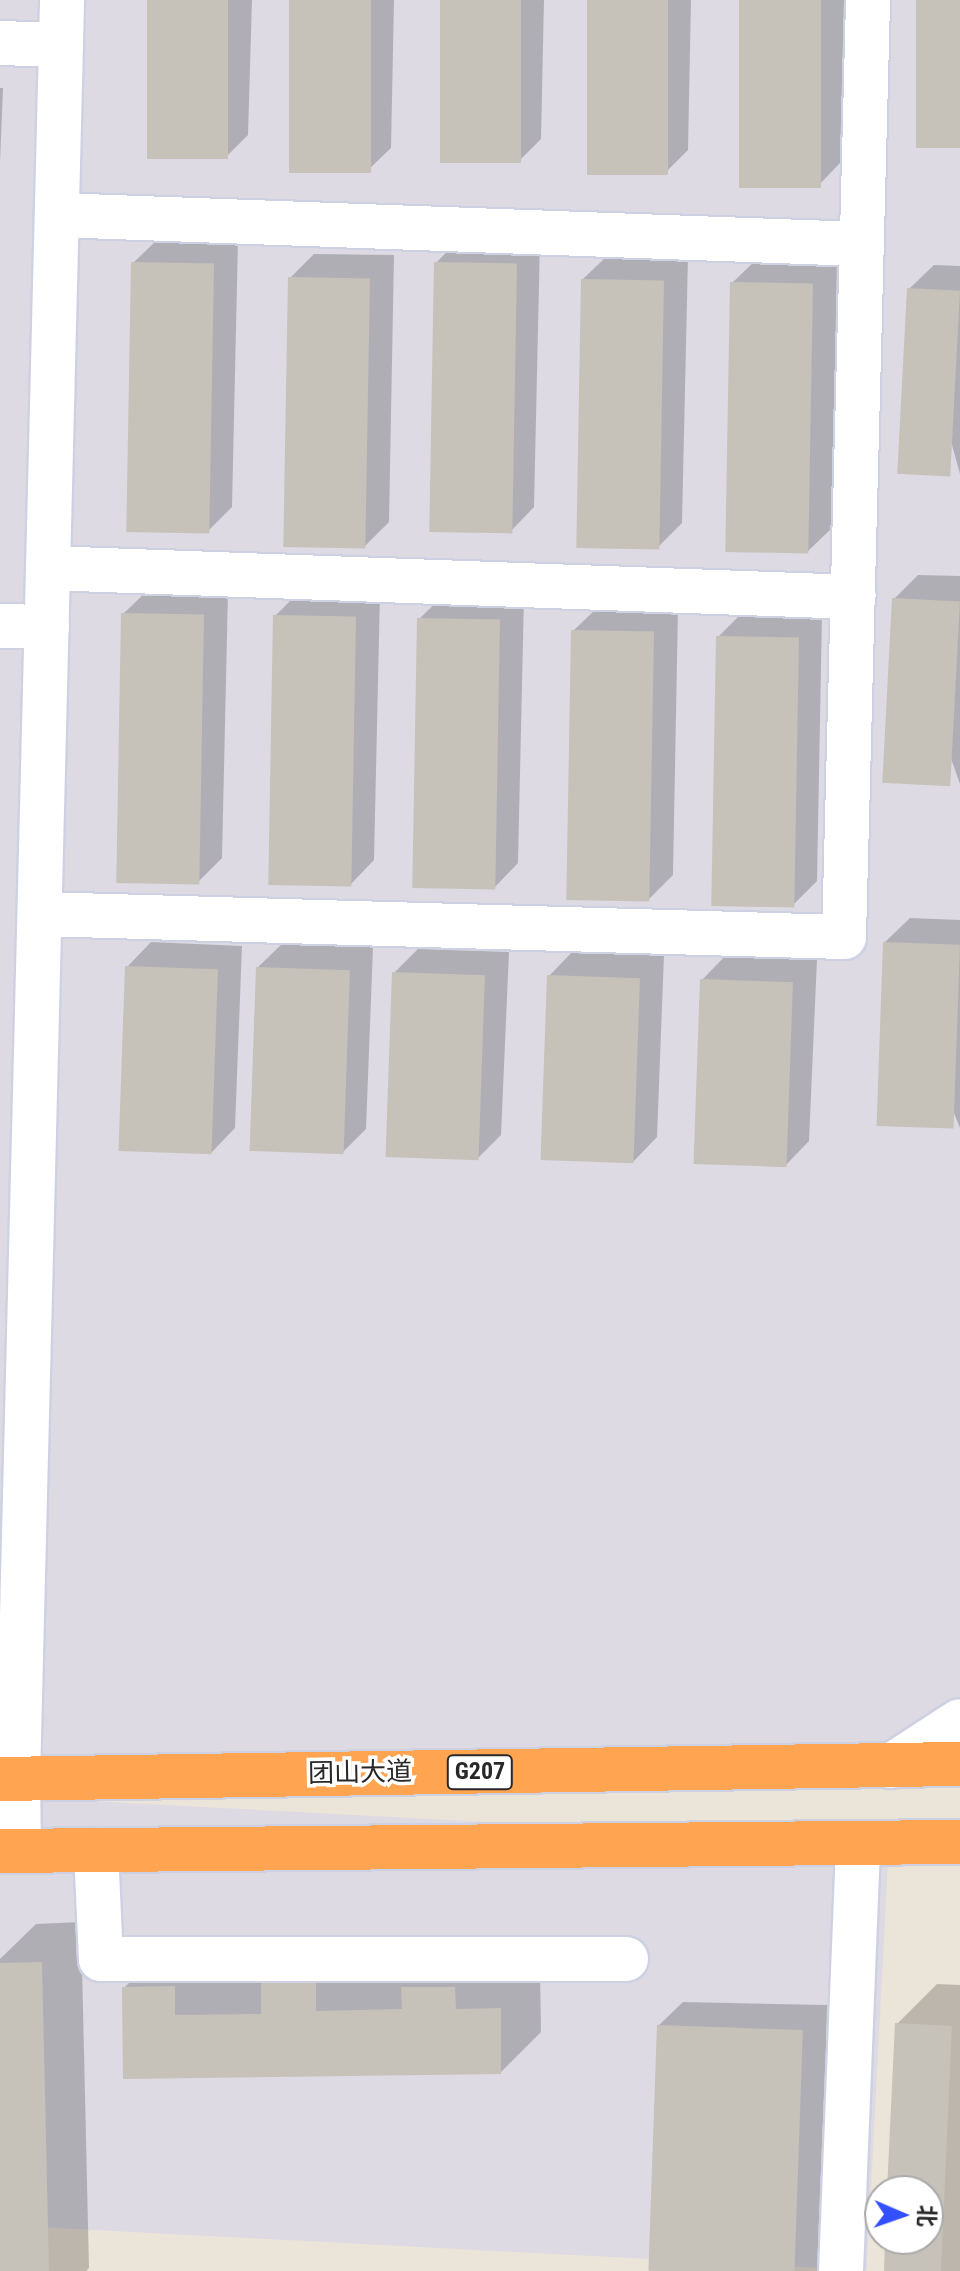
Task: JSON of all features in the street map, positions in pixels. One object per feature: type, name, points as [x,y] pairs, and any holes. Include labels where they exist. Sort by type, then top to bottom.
[{"type":"highway","name":"团山大道","points":[[9,1779],[960,1764]]},
{"type":"highway","points":[[10,1851],[960,1842]]},
{"type":"street","points":[[10,1851],[9,1779],[40,914],[62,0]]},
{"type":"street","points":[[40,914],[844,937],[868,0]]},
{"type":"street","points":[[0,43],[61,45]]},
{"type":"street","points":[[57,215],[861,244]]},
{"type":"street","points":[[48,568],[853,597]]},
{"type":"street","points":[[0,626],[47,627]]},
{"type":"street","points":[[891,1766],[960,1721]]},
{"type":"street","points":[[841,2271],[858,1843]]},
{"type":"street","points":[[96,1850],[101,1959],[626,1959]]},
{"type":"shaded area","points":[[0,0],[960,0],[960,1779],[0,1779]]},
{"type":"shaded area","points":[[1,1796],[889,1843],[872,2175],[864,2175],[864,2255],[867,2255],[867,2270],[0,2225]]},
{"type":"building","points":[[147,0],[228,0],[228,159],[147,159]]},
{"type":"building","points":[[289,0],[371,0],[371,173],[289,173]]},
{"type":"building","points":[[440,0],[521,0],[521,163],[440,163]]},
{"type":"building","points":[[587,0],[668,0],[668,175],[587,175]]},
{"type":"building","points":[[739,0],[821,0],[821,188],[739,188]]},
{"type":"building","points":[[916,0],[960,0],[960,148],[916,148]]},
{"type":"building","points":[[131,262],[214,263],[209,533],[126,532]]},
{"type":"building","points":[[434,262],[517,263],[512,533],[429,532]]},
{"type":"building","points":[[288,277],[370,278],[365,548],[283,547]]},
{"type":"building","points":[[581,279],[664,280],[659,549],[576,548]]},
{"type":"building","points":[[730,282],[813,283],[808,553],[725,552]]},
{"type":"building","points":[[907,288],[960,291],[950,477],[897,474]]},
{"type":"building","points":[[892,598],[960,602],[950,786],[882,783]]},
{"type":"building","points":[[121,613],[204,614],[199,884],[116,883]]},
{"type":"building","points":[[273,615],[356,616],[351,886],[268,885]]},
{"type":"building","points":[[417,618],[500,619],[495,889],[412,888]]},
{"type":"building","points":[[571,630],[654,631],[649,901],[566,900]]},
{"type":"building","points":[[716,636],[799,637],[794,907],[711,906]]},
{"type":"building","points":[[883,942],[960,945],[954,1129],[877,1126]]},
{"type":"building","points":[[125,966],[218,969],[211,1154],[119,1151]]},
{"type":"building","points":[[256,967],[350,970],[344,1154],[250,1151]]},
{"type":"building","points":[[392,972],[485,975],[478,1160],[386,1157]]},
{"type":"building","points":[[547,975],[640,978],[633,1163],[541,1160]]},
{"type":"building","points":[[700,979],[793,982],[786,1167],[694,1164]]},
{"type":"building","points":[[42,1962],[49,2271],[0,2271],[0,1963]]},
{"type":"building","points":[[316,1981],[316,2011],[402,2009],[401,1987],[455,1987],[456,2009],[501,2008],[501,2074],[123,2079],[122,1987],[175,1986],[175,2015],[261,2014],[261,1982]]},
{"type":"building","points":[[895,2023],[952,2026],[944,2204],[944,2175],[888,2175]]},
{"type":"building","points":[[657,2025],[803,2030],[794,2271],[648,2271]]},
{"type":"building","points":[[884,2255],[942,2255],[941,2271],[884,2271]]}]
